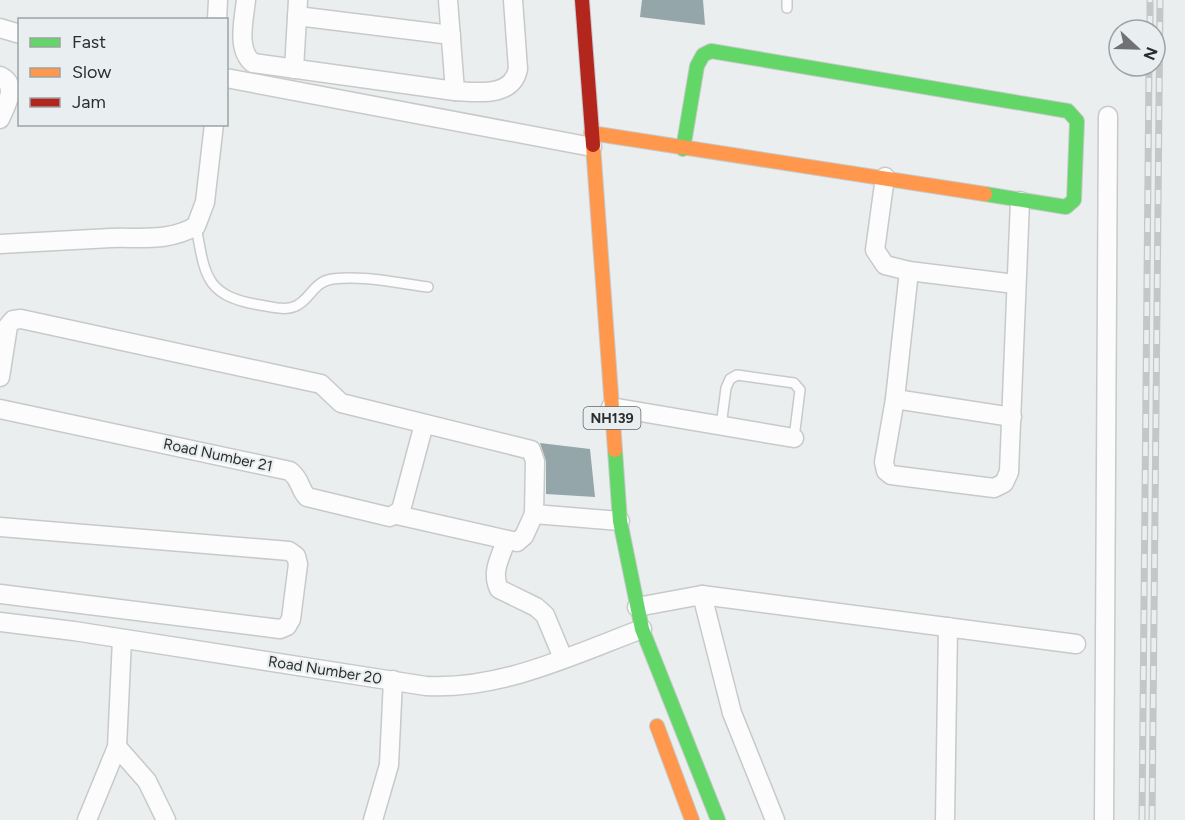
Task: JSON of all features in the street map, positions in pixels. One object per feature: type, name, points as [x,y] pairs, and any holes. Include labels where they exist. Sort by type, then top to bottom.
[{"type":"main road","name":"NH139","points":[[582,0],[611,407],[607,521],[637,607],[642,629],[718,820]]},
{"type":"main road","points":[[592,140],[683,149],[885,177],[1066,207],[1074,200],[1077,121],[1068,111],[711,51],[702,55],[697,66],[683,149]]},
{"type":"main road","points":[[652,712],[692,820]]},
{"type":"street","points":[[217,18],[218,0]]},
{"type":"street","points":[[246,0],[243,48],[246,58],[253,63],[455,91],[486,93],[505,89],[516,78],[518,69],[513,0]]},
{"type":"street","points":[[448,0],[455,91]]},
{"type":"street","points":[[294,69],[298,8],[451,35]]},
{"type":"street","points":[[0,28],[18,33]]},
{"type":"street","points":[[0,76],[10,84],[11,91],[0,119]]},
{"type":"street","points":[[228,78],[573,144],[592,140]]},
{"type":"street","points":[[1104,820],[1108,116]]},
{"type":"street","points":[[0,244],[126,238],[157,239],[185,232],[196,226],[206,202],[214,126]]},
{"type":"street","points":[[885,177],[875,250],[885,265],[909,271],[1015,284]]},
{"type":"street","points":[[909,271],[895,399],[884,462],[886,471],[891,476],[994,488],[1004,483],[1009,472],[1020,201]]},
{"type":"street","points":[[0,376],[4,325],[21,319],[321,384],[341,403],[531,450],[535,461],[534,514],[524,536],[517,542],[506,541],[494,580],[499,589],[536,607],[545,615],[563,658]]},
{"type":"street","points":[[895,399],[1012,417]]},
{"type":"street","points":[[611,407],[794,438]]},
{"type":"street","name":"Road Number 21","points":[[0,409],[290,471],[300,479],[303,492],[307,497],[390,517],[397,515],[506,541]]},
{"type":"street","points":[[397,515],[401,510],[424,424]]},
{"type":"street","points":[[534,514],[607,521]]},
{"type":"street","points":[[0,527],[289,551],[296,556],[298,564],[291,619],[287,626],[280,629],[0,594]]},
{"type":"street","points":[[702,595],[732,713],[775,820]]},
{"type":"street","points":[[637,607],[702,595],[1076,644]]},
{"type":"street","name":"Road Number 20","points":[[0,622],[452,687],[481,684],[563,658],[642,629]]},
{"type":"street","points":[[945,820],[948,627]]},
{"type":"street","points":[[87,820],[117,747],[122,640]]},
{"type":"street","points":[[373,820],[389,765],[393,680]]},
{"type":"street","points":[[117,747],[147,781],[160,803],[166,820]]},
{"type":"lane","points":[[196,226],[205,269],[212,284],[224,296],[240,301],[284,309],[300,304],[314,286],[333,279],[428,287]]},
{"type":"lane","points":[[721,426],[726,388],[730,379],[737,375],[794,383],[800,390],[794,438]]},
{"type":"building","points":[[642,0],[703,0],[705,25],[640,17]]},
{"type":"building","points":[[540,443],[590,449],[595,497],[546,494],[546,461]]},
{"type":"railway","points":[[1150,0],[1150,18]]},
{"type":"railway","points":[[1152,820],[1160,0]]},
{"type":"railway","points":[[1142,820],[1149,78]]},
{"type":"traffic: fast","points":[[683,149],[697,66],[703,55],[711,51],[1068,111],[1077,121],[1074,200],[1066,207],[985,194]]},
{"type":"traffic: fast","points":[[615,450],[620,521],[642,629],[718,820]]},
{"type":"traffic: slow","points":[[591,133],[985,194]]},
{"type":"traffic: slow","points":[[593,145],[615,450]]},
{"type":"traffic: slow","points":[[657,726],[692,820]]},
{"type":"traffic: jam","points":[[582,0],[593,145]]}]
